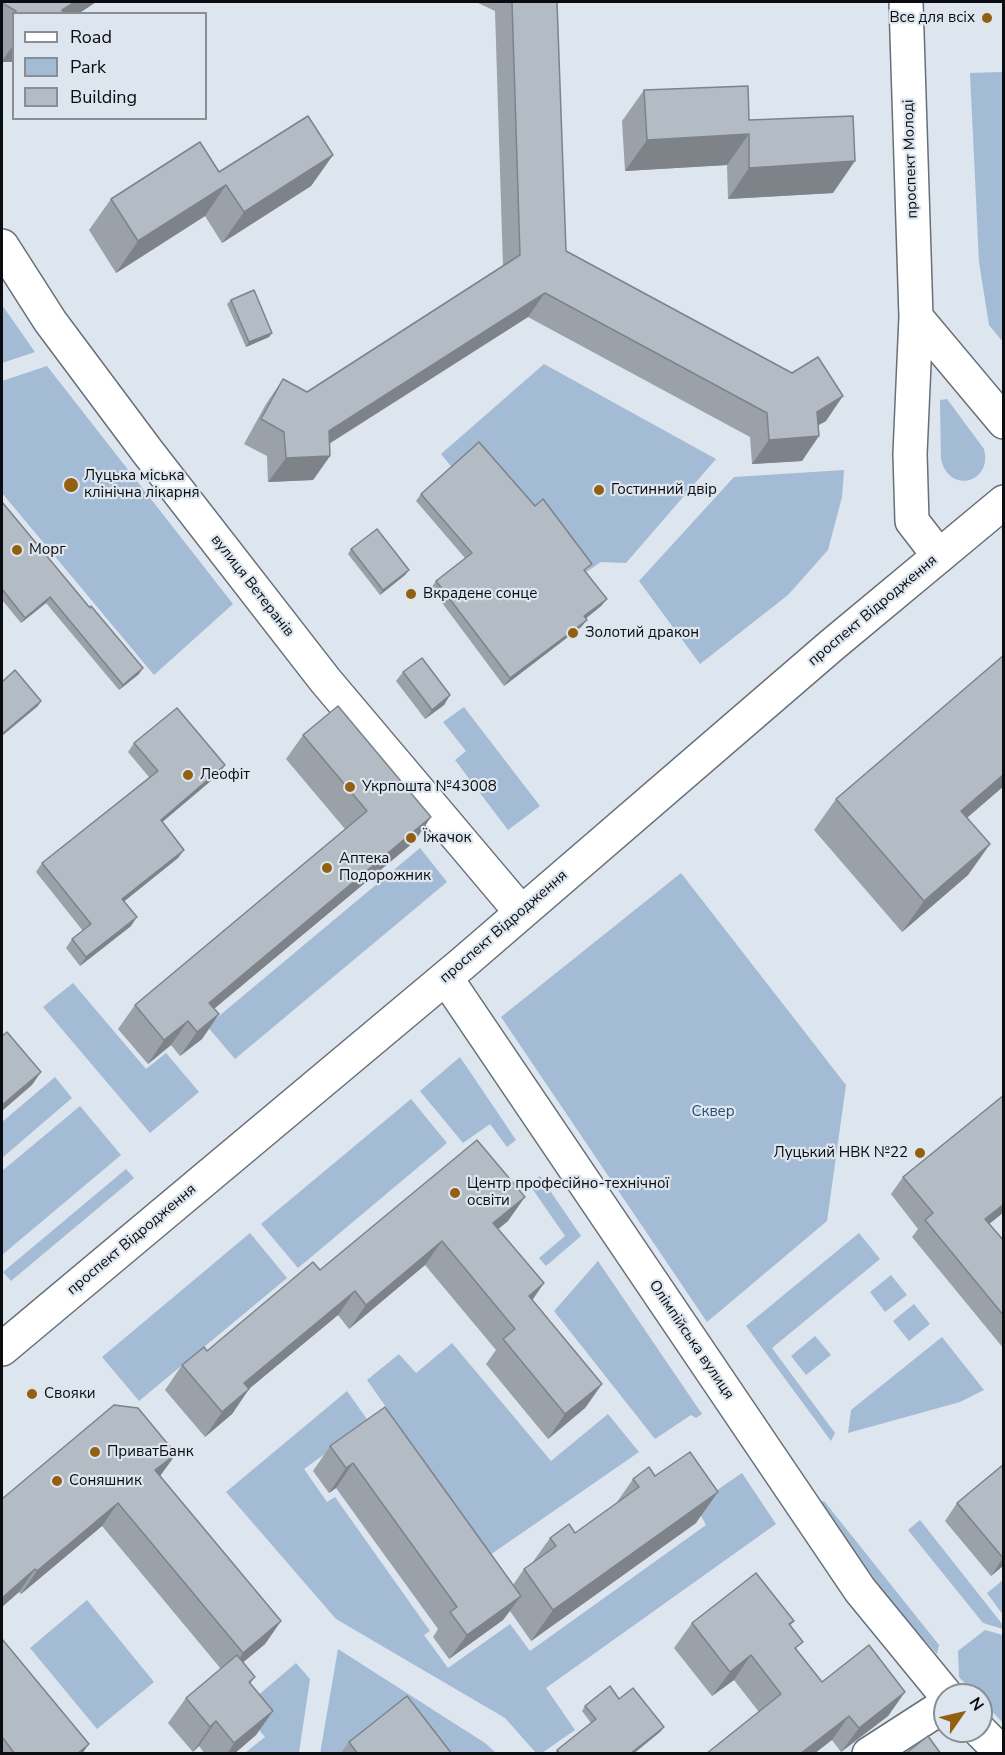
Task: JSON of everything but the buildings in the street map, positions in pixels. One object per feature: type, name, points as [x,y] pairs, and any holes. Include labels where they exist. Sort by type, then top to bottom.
[{"type":"street","name":"проспект Молоді","points":[[906,2],[916,317],[910,454],[912,520],[939,556]]},
{"type":"street","name":"вулиця Ветеранів","points":[[2,246],[50,321],[147,451],[325,680],[521,912]]},
{"type":"street","points":[[916,317],[1004,422]]},
{"type":"street","name":"проспект Відродження","points":[[2,1349],[446,978],[1004,502]]},
{"type":"street","name":"Олімпійська вулиця","points":[[446,978],[860,1590],[936,1683]]},
{"type":"street","points":[[869,1754],[933,1713]]},
{"type":"street","points":[[992,1743],[1003,1754]]},
{"type":"green space","points":[[1004,72],[1003,342],[989,325],[979,262],[970,73]]},
{"type":"green space","points":[[2,305],[35,352],[2,363]]},
{"type":"green space","name":"Гостинний двір","points":[[544,364],[716,459],[626,563],[601,562],[579,577],[601,606],[579,624],[441,454]]},
{"type":"green space","points":[[47,366],[233,604],[154,675],[2,493],[2,381]]},
{"type":"green space","points":[[947,399],[984,449],[985,461],[982,470],[976,477],[968,480],[952,477],[945,470],[941,459],[940,400]]},
{"type":"green space","points":[[844,470],[842,497],[828,550],[788,595],[700,664],[639,581],[734,477]]},
{"type":"green space","points":[[464,707],[540,806],[508,830],[455,760],[466,751],[443,722]]},
{"type":"green space","points":[[420,848],[447,882],[235,1059],[207,1026]]},
{"type":"green space","name":"Сквер","points":[[681,873],[846,1085],[827,1221],[707,1322],[501,1017]]},
{"type":"green space","points":[[73,983],[146,1069],[166,1053],[199,1092],[150,1133],[43,1007]]},
{"type":"green space","points":[[460,1057],[516,1140],[507,1147],[490,1124],[463,1143],[420,1091]]},
{"type":"green space","points":[[55,1077],[72,1098],[2,1158],[2,1122]]},
{"type":"green space","points":[[411,1099],[447,1143],[298,1268],[261,1224]]},
{"type":"green space","points":[[80,1106],[121,1155],[2,1255],[2,1171]]},
{"type":"green space","points":[[126,1169],[134,1178],[11,1281],[3,1272]]},
{"type":"green space","points":[[540,1176],[581,1236],[546,1266],[539,1258],[565,1236],[529,1184]]},
{"type":"green space","points":[[250,1233],[287,1278],[139,1401],[102,1357]]},
{"type":"green space","points":[[859,1233],[880,1259],[772,1348],[835,1433],[831,1441],[746,1326]]},
{"type":"green space","points":[[598,1261],[702,1414],[696,1418],[691,1415],[655,1439],[554,1311]]},
{"type":"green space","points":[[891,1275],[907,1295],[885,1312],[870,1292]]},
{"type":"green space","points":[[914,1304],[930,1324],[909,1341],[893,1321]]},
{"type":"green space","points":[[815,1336],[831,1355],[806,1375],[791,1356]]},
{"type":"green space","points":[[942,1337],[984,1390],[960,1402],[848,1433],[851,1410]]},
{"type":"green space","points":[[452,1343],[551,1461],[608,1414],[639,1452],[490,1555],[367,1380],[399,1354],[416,1373]]},
{"type":"green space","points":[[347,1391],[369,1422],[304,1469],[327,1502],[335,1497],[430,1631],[424,1635],[448,1668],[510,1624],[530,1651],[706,1525],[695,1505],[742,1473],[776,1524],[546,1688],[575,1730],[542,1753],[536,1753],[505,1718],[336,1619],[226,1492]]},
{"type":"green space","points":[[824,1501],[939,1645],[937,1654],[900,1613],[817,1503]]},
{"type":"green space","points":[[920,1520],[1003,1625],[1003,1629],[983,1623],[908,1530]]},
{"type":"green space","points":[[1003,1580],[1003,1615],[987,1593]]},
{"type":"green space","points":[[87,1600],[154,1682],[97,1729],[30,1648]]},
{"type":"green space","points":[[985,1630],[1003,1635],[1003,1723],[993,1713],[993,1683],[965,1683],[959,1677],[958,1651]]},
{"type":"green space","points":[[338,1649],[485,1743],[496,1753],[320,1754]]},
{"type":"green space","points":[[296,1663],[310,1679],[299,1753],[245,1753],[265,1737],[242,1709]]},
{"type":"place","name":"Все для всіх","points":[[987,18]]},
{"type":"place","name":"Луцька міська клінічна лікарня","points":[[71,485]]},
{"type":"place","name":"Гостинний двір","points":[[599,490]]},
{"type":"place","name":"Морг","points":[[17,550]]},
{"type":"place","name":"Вкрадене сонце","points":[[411,594]]},
{"type":"place","name":"Золотий дракон","points":[[573,633]]},
{"type":"place","name":"Леофіт","points":[[188,775]]},
{"type":"place","name":"Укрпошта №43008","points":[[350,787]]},
{"type":"place","name":"Їжачок","points":[[411,838]]},
{"type":"place","name":"Аптека Подорожник","points":[[327,868]]},
{"type":"place","name":"Луцький НВК №22","points":[[920,1153]]},
{"type":"place","name":"Центр професійно-технічної освіти","points":[[455,1193]]},
{"type":"place","name":"Свояки","points":[[32,1394]]},
{"type":"place","name":"ПриватБанк","points":[[95,1452]]},
{"type":"place","name":"Соняшник","points":[[57,1481]]}]
